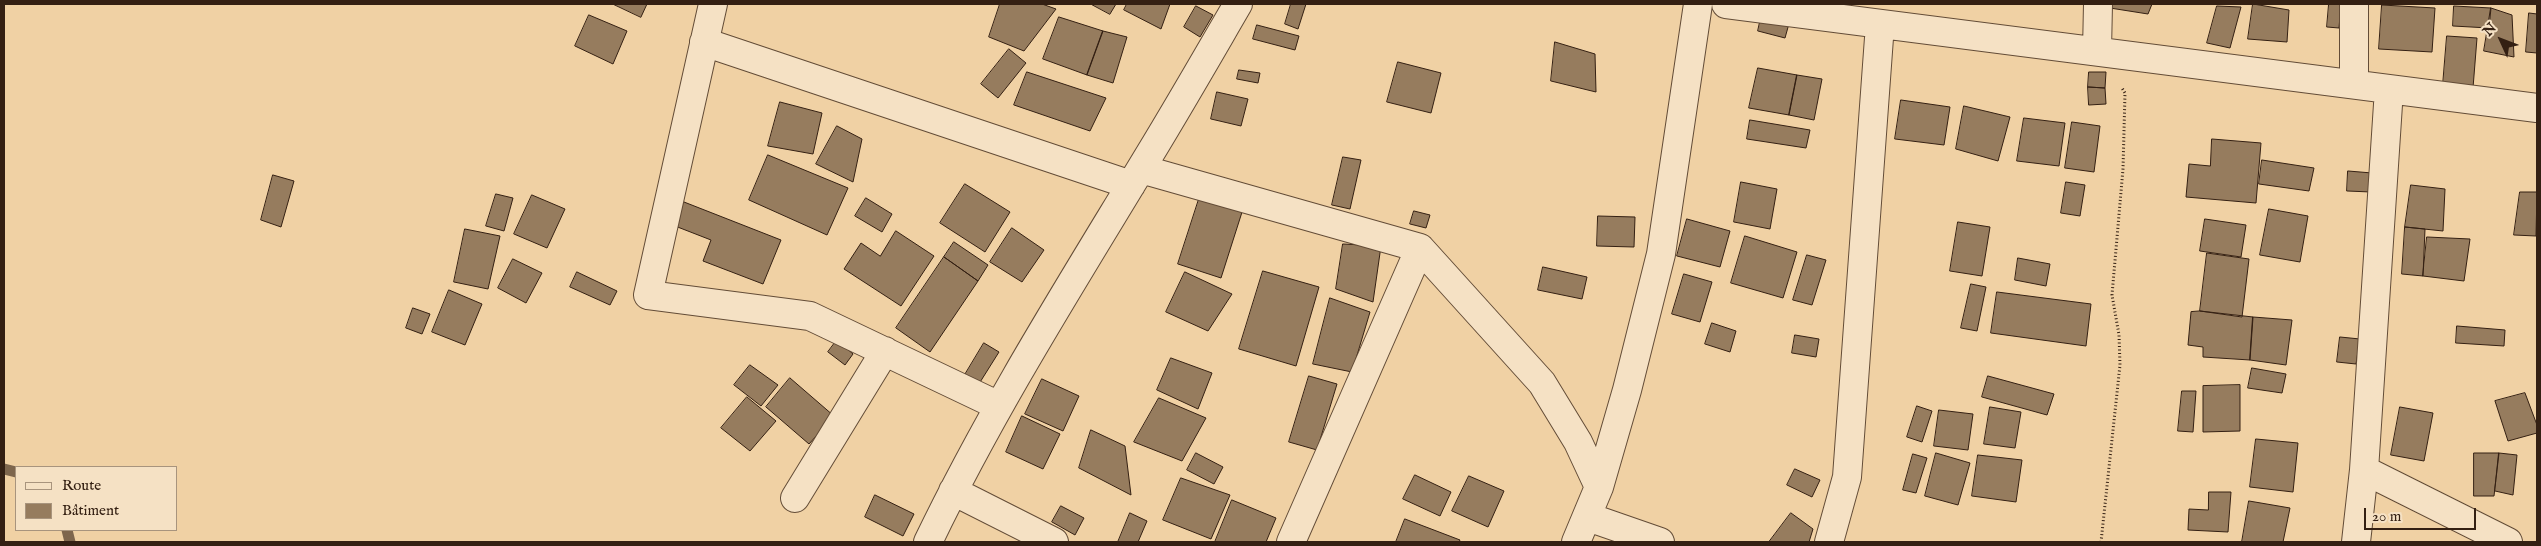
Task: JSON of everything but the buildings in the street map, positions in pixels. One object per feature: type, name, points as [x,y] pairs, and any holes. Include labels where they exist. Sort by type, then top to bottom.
[{"type":"street","points":[[713,4],[648,295],[810,316],[999,406]]},
{"type":"street","points":[[928,542],[953,491],[1036,340],[1136,177],[1238,4]]},
{"type":"street","points":[[1576,542],[1599,487],[1627,390],[1661,254],[1698,4]]},
{"type":"street","points":[[1726,4],[2537,108]]},
{"type":"street","points":[[2097,51],[2098,4]]},
{"type":"street","points":[[2354,4],[2354,84]]},
{"type":"street","points":[[1829,542],[1847,477],[1880,24]]},
{"type":"street","points":[[704,42],[1136,177],[1420,248],[1542,383],[1578,442],[1599,487]]},
{"type":"street","points":[[2356,542],[2364,470],[2389,89]]},
{"type":"street","points":[[1291,542],[1420,248]]},
{"type":"street","points":[[795,498],[885,351]]},
{"type":"street","points":[[2364,470],[2508,542]]},
{"type":"street","points":[[953,491],[1054,542]]},
{"type":"street","points":[[1588,517],[1660,542]]},
{"type":"path","points":[[2097,51],[2125,93],[2123,168],[2112,295],[2119,335],[2120,365],[2101,542]]},
{"type":"waterway","points":[[4,469],[15,472]]},
{"type":"waterway","points":[[67,531],[70,542]]}]
